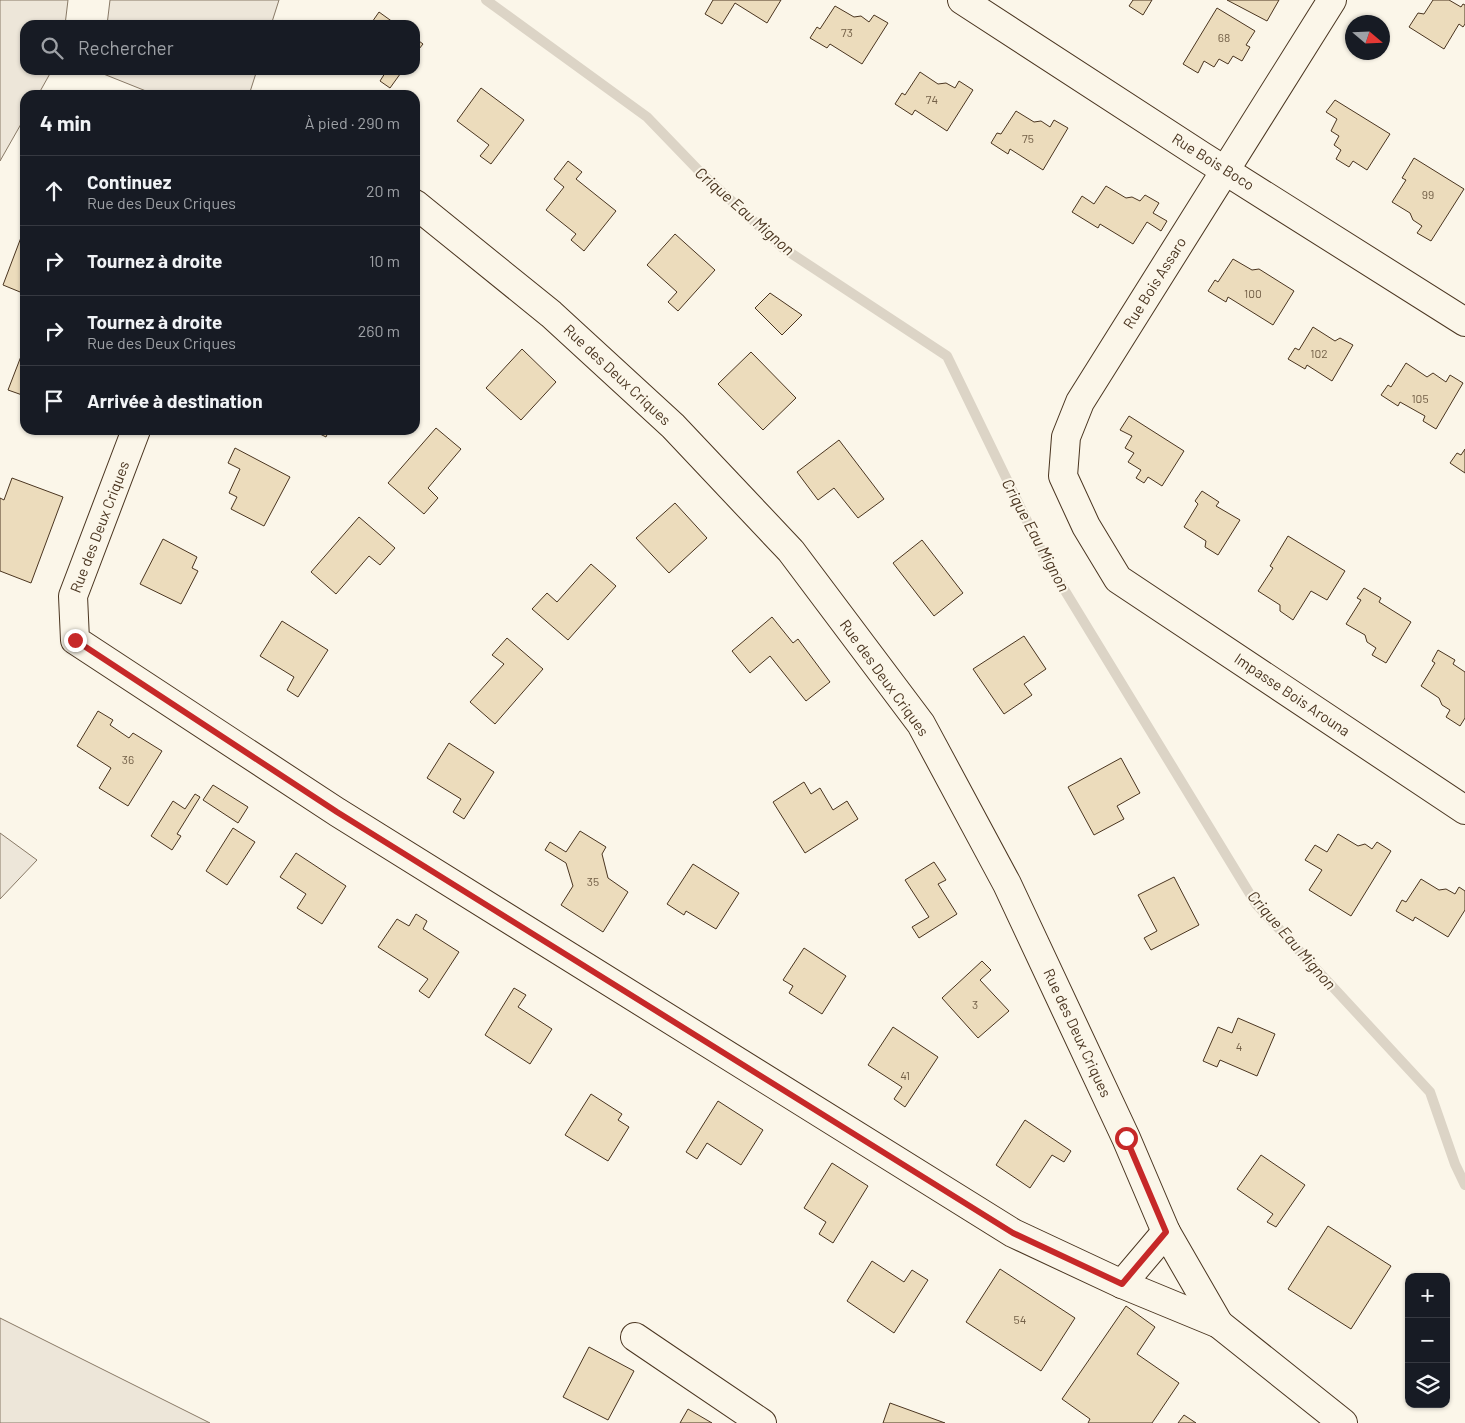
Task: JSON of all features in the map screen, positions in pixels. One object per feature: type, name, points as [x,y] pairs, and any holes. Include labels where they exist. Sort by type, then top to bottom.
[{"type":"street","name":"Rue Bois Boco","points":[[962,0],[1465,322]]},
{"type":"street","name":"Rue Bois Assaro","points":[[1118,580],[1086,526],[1064,476],[1066,437],[1080,402],[1332,0]]},
{"type":"street","name":"Rue des Deux Criques","points":[[420,208],[551,314],[673,426],[791,552],[921,724],[1007,884],[1126,1138],[1166,1232],[1219,1324]]},
{"type":"street","name":"Rue des Deux Criques","points":[[134,435],[73,596],[75,640],[337,812],[1013,1233],[1122,1284],[1219,1324],[1343,1423]]},
{"type":"street","name":"Impasse Bois Arouna","points":[[1118,580],[1465,810]]},
{"type":"street","points":[[1122,1284],[1166,1232]]},
{"type":"street","points":[[635,1337],[762,1423]]},
{"type":"shaded area","points":[[0,0],[68,0],[66,20],[20,20],[20,75],[49,75],[41,90],[20,90],[20,126],[0,161]]},
{"type":"shaded area","points":[[110,0],[279,0],[273,20],[108,20]]},
{"type":"shaded area","points":[[106,75],[255,75],[251,90],[144,90]]},
{"type":"shaded area","points":[[0,833],[37,860],[0,899]]},
{"type":"shaded area","points":[[0,1318],[210,1423],[0,1423]]},
{"type":"building","points":[[713,0],[781,0],[767,23],[735,3],[722,24],[705,14]]},
{"type":"building","points":[[1133,0],[1152,0],[1143,15],[1129,6]]},
{"type":"building","points":[[1227,0],[1279,0],[1267,21]]},
{"type":"building","points":[[1433,0],[1449,0],[1461,7],[1463,4],[1465,5],[1465,24],[1463,27],[1459,24],[1444,49],[1409,27],[1418,13],[1424,14]]},
{"type":"building","points":[[835,6],[854,17],[861,16],[869,22],[874,15],[888,23],[862,64],[830,44],[827,48],[810,38],[817,27],[820,29]]},
{"type":"building","points":[[1217,8],[1255,31],[1246,45],[1250,47],[1242,61],[1233,56],[1228,64],[1219,59],[1214,67],[1204,61],[1198,73],[1183,64]]},
{"type":"building","points":[[379,12],[390,20],[373,20]]},
{"type":"building","points":[[920,72],[938,84],[946,83],[955,88],[959,81],[973,90],[947,131],[915,110],[912,115],[895,104],[902,93],[905,95]]},
{"type":"building","points":[[384,75],[399,75],[390,88],[380,81]]},
{"type":"building","points":[[481,88],[524,120],[491,164],[480,156],[489,145],[457,121]]},
{"type":"building","points":[[1335,100],[1390,134],[1367,170],[1353,161],[1349,167],[1336,159],[1341,150],[1334,145],[1339,136],[1331,131],[1337,119],[1326,112]]},
{"type":"building","points":[[1016,111],[1034,122],[1041,121],[1050,127],[1054,120],[1068,128],[1043,170],[1010,149],[1008,154],[991,143],[997,133],[1001,134]]},
{"type":"building","points":[[1414,158],[1464,189],[1431,241],[1417,233],[1422,226],[1413,220],[1410,213],[1392,202],[1406,180],[1402,178]]},
{"type":"building","points":[[568,161],[582,172],[576,179],[616,211],[584,251],[571,240],[576,234],[546,210],[564,187],[554,179]]},
{"type":"building","points":[[1106,186],[1126,198],[1132,197],[1140,201],[1145,195],[1159,203],[1153,213],[1167,221],[1161,231],[1147,222],[1133,244],[1100,224],[1098,228],[1072,212],[1082,196],[1094,204]]},
{"type":"building","points":[[675,234],[715,270],[678,311],[668,302],[677,292],[647,265]]},
{"type":"building","points":[[20,240],[20,292],[3,285]]},
{"type":"building","points":[[1233,259],[1252,270],[1259,269],[1294,291],[1273,325],[1228,297],[1226,302],[1208,291],[1215,280],[1218,282]]},
{"type":"building","points":[[770,293],[802,315],[782,335],[755,308]]},
{"type":"building","points":[[1313,327],[1335,341],[1340,338],[1353,345],[1332,381],[1307,365],[1305,369],[1288,359],[1295,348],[1299,350]]},
{"type":"building","points":[[522,349],[556,382],[521,420],[486,388]]},
{"type":"building","points":[[751,352],[796,398],[763,430],[718,384]]},
{"type":"building","points":[[20,359],[20,394],[8,390]]},
{"type":"building","points":[[1406,363],[1427,377],[1433,373],[1446,382],[1450,375],[1463,383],[1436,429],[1423,421],[1425,416],[1400,402],[1398,406],[1381,395],[1388,385],[1391,387]]},
{"type":"building","points":[[1129,416],[1184,451],[1162,486],[1148,477],[1144,483],[1136,478],[1141,470],[1128,462],[1134,453],[1125,448],[1132,436],[1120,430]]},
{"type":"building","points":[[436,428],[461,449],[428,488],[438,498],[424,514],[388,483]]},
{"type":"building","points":[[839,440],[884,499],[858,518],[834,488],[818,500],[797,472]]},
{"type":"building","points":[[235,448],[290,477],[264,526],[231,509],[237,497],[229,493],[240,469],[228,463]]},
{"type":"building","points":[[1465,449],[1465,473],[1450,463],[1457,453],[1461,455]]},
{"type":"building","points":[[12,478],[63,497],[31,583],[0,571],[0,498],[4,500]]},
{"type":"building","points":[[1202,491],[1219,502],[1216,506],[1240,520],[1218,555],[1205,547],[1206,541],[1184,527],[1198,504],[1195,501]]},
{"type":"building","points":[[675,503],[707,538],[669,573],[636,538]]},
{"type":"building","points":[[359,517],[395,548],[380,565],[369,556],[336,594],[311,572]]},
{"type":"building","points":[[1288,536],[1345,571],[1327,600],[1311,591],[1293,620],[1280,611],[1280,605],[1258,591],[1273,568],[1270,566]]},
{"type":"building","points":[[163,539],[197,557],[192,568],[198,571],[181,604],[140,584]]},
{"type":"building","points":[[922,540],[963,593],[934,616],[893,563]]},
{"type":"building","points":[[591,564],[616,586],[568,640],[532,609],[547,593],[557,602]]},
{"type":"building","points":[[1364,588],[1381,598],[1379,602],[1411,622],[1386,663],[1372,655],[1376,648],[1367,642],[1365,635],[1346,624],[1361,600],[1357,598]]},
{"type":"building","points":[[772,617],[793,643],[798,639],[830,682],[806,701],[770,656],[750,673],[732,651]]},
{"type":"building","points":[[282,621],[328,650],[298,697],[287,690],[294,677],[260,656]]},
{"type":"building","points":[[1024,636],[1046,669],[1024,684],[1032,695],[1004,714],[973,669]]},
{"type":"building","points":[[507,638],[543,669],[495,724],[470,702],[504,664],[492,655]]},
{"type":"building","points":[[1438,650],[1455,660],[1453,664],[1465,672],[1465,718],[1460,726],[1446,717],[1450,710],[1442,705],[1439,698],[1421,686],[1435,663],[1432,661]]},
{"type":"building","points":[[98,711],[113,720],[110,725],[129,738],[133,733],[162,751],[128,806],[99,788],[111,768],[77,746]]},
{"type":"building","points":[[449,743],[494,772],[464,819],[453,812],[461,799],[427,778]]},
{"type":"building","points":[[1121,758],[1140,793],[1117,806],[1124,819],[1094,835],[1068,787]]},
{"type":"building","points":[[804,782],[811,794],[820,788],[833,810],[847,801],[858,819],[805,853],[773,802]]},
{"type":"building","points":[[213,785],[248,807],[238,823],[203,800]]},
{"type":"building","points":[[195,794],[200,797],[177,834],[181,836],[172,850],[151,836],[173,801],[185,809]]},
{"type":"building","points":[[233,828],[255,842],[227,885],[206,871]]},
{"type":"building","points":[[580,831],[606,847],[602,854],[608,878],[628,892],[603,932],[561,905],[573,886],[566,863],[545,850],[550,842],[566,852]]},
{"type":"building","points":[[1338,834],[1358,846],[1365,844],[1372,849],[1377,842],[1391,851],[1351,916],[1309,890],[1322,870],[1305,860],[1315,845],[1327,852]]},
{"type":"building","points":[[296,853],[346,886],[322,924],[297,908],[306,894],[280,877]]},
{"type":"building","points":[[934,862],[946,880],[938,884],[957,914],[919,938],[912,927],[929,917],[905,880]]},
{"type":"building","points":[[693,864],[739,893],[716,929],[686,911],[684,915],[667,904]]},
{"type":"building","points":[[1174,877],[1199,925],[1151,950],[1144,938],[1157,931],[1138,895]]},
{"type":"building","points":[[1421,879],[1439,890],[1446,889],[1455,894],[1459,887],[1465,891],[1465,910],[1448,937],[1415,917],[1413,921],[1396,911],[1402,900],[1406,902]]},
{"type":"building","points":[[416,914],[427,921],[423,929],[459,952],[429,998],[419,991],[428,979],[378,947],[397,919],[409,926]]},
{"type":"building","points":[[804,948],[846,976],[822,1014],[789,993],[793,986],[783,980]]},
{"type":"building","points":[[982,961],[991,970],[980,980],[1009,1011],[978,1038],[942,998]]},
{"type":"building","points":[[514,988],[526,995],[518,1007],[552,1029],[530,1064],[485,1035]]},
{"type":"building","points":[[1238,1018],[1275,1034],[1257,1076],[1220,1060],[1217,1067],[1203,1061],[1218,1027],[1232,1033]]},
{"type":"building","points":[[893,1027],[938,1057],[905,1107],[894,1099],[902,1087],[868,1065]]},
{"type":"building","points":[[591,1094],[622,1114],[618,1120],[629,1127],[608,1161],[565,1135]]},
{"type":"building","points":[[718,1101],[763,1130],[741,1165],[707,1143],[697,1159],[686,1152]]},
{"type":"building","points":[[1025,1120],[1071,1151],[1064,1162],[1052,1155],[1030,1188],[996,1165]]},
{"type":"building","points":[[1261,1155],[1305,1185],[1276,1227],[1267,1222],[1273,1214],[1237,1189]]},
{"type":"building","points":[[832,1163],[868,1186],[833,1243],[819,1234],[826,1222],[804,1208]]},
{"type":"building","points":[[1328,1226],[1391,1266],[1351,1329],[1288,1289]]},
{"type":"building","points":[[872,1261],[904,1282],[912,1270],[928,1280],[894,1333],[847,1301]]},
{"type":"building","points":[[1000,1269],[1075,1318],[1041,1371],[966,1322]]},
{"type":"building","points":[[1126,1306],[1155,1327],[1137,1354],[1179,1383],[1152,1423],[1088,1423],[1090,1419],[1062,1399]]},
{"type":"building","points":[[589,1347],[634,1371],[608,1420],[563,1397]]},
{"type":"building","points":[[890,1403],[945,1423],[883,1423]]},
{"type":"building","points":[[688,1409],[712,1423],[680,1423]]},
{"type":"building","points":[[1184,1415],[1196,1423],[1178,1423]]},
{"type":"waterway","name":"Crique Eau Mignon","points":[[486,0],[647,117],[701,173],[783,248],[947,356],[1045,558],[1256,904],[1430,1092],[1455,1164],[1465,1185]]},
{"type":"route","points":[[75,640],[337,812],[1013,1233],[1122,1284],[1166,1232],[1126,1138]]}]
